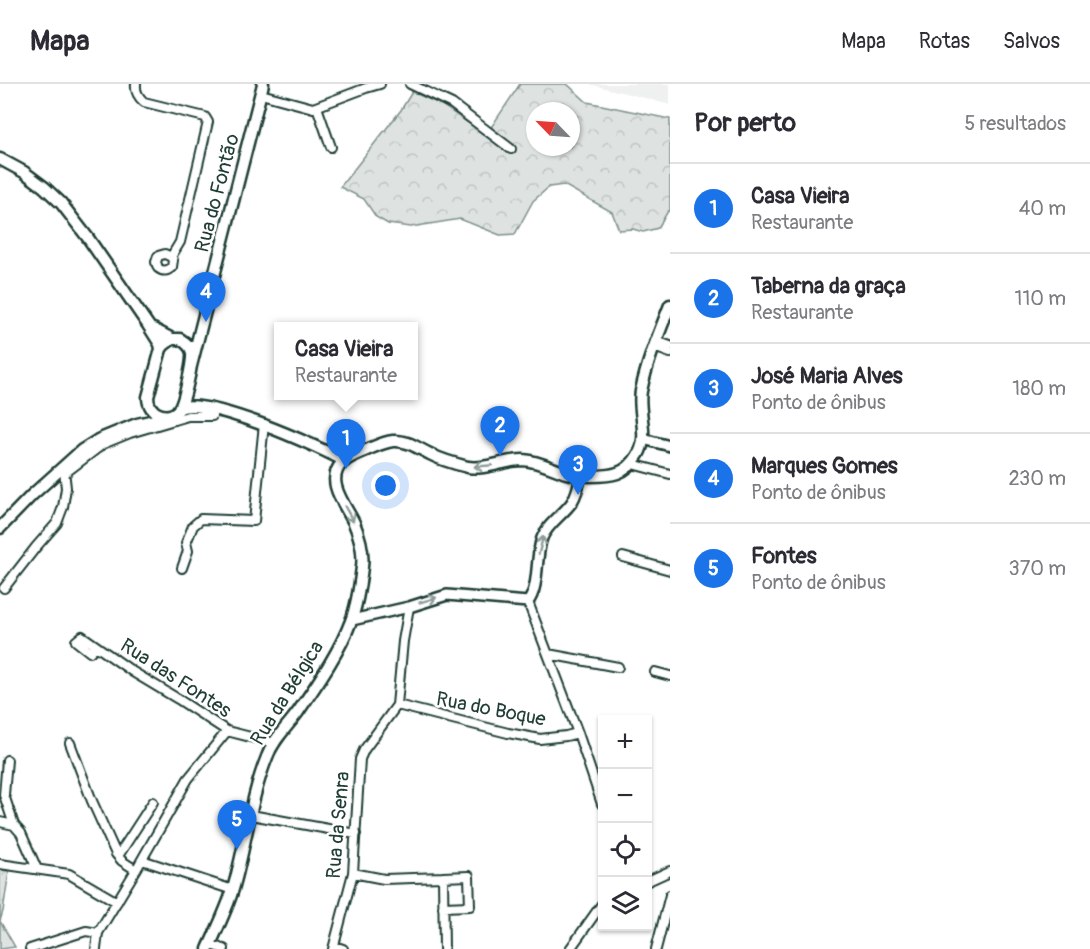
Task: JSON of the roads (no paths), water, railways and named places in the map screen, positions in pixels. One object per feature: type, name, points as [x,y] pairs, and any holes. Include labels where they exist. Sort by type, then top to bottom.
[{"type":"main road","name":"Rua do Fontão","points":[[176,411],[192,366],[204,311],[262,89]]},
{"type":"main road","points":[[0,159],[24,172],[62,203],[160,344],[161,349],[144,414],[138,424]]},
{"type":"main road","points":[[148,397],[149,406],[157,414],[163,415],[189,406],[200,406],[264,424],[345,461],[394,441],[414,445],[428,454],[478,468],[515,461],[531,461],[581,476],[609,476],[624,471],[632,464],[641,449],[643,439],[641,390],[670,305]]},
{"type":"main road","name":"Rua do Fontão","points":[[161,349],[164,345],[194,330],[204,311]]},
{"type":"main road","points":[[148,325],[157,332],[189,346],[192,352],[192,366]]},
{"type":"main road","points":[[186,386],[190,395],[200,406]]},
{"type":"main road","points":[[0,528],[82,450],[98,440],[138,424],[165,418],[176,411]]},
{"type":"main road","name":"Rua da Bélgica","points":[[209,947],[233,890],[267,756],[324,674],[352,620],[362,554],[353,521],[337,491],[336,477],[345,461]]},
{"type":"street","points":[[136,84],[135,90],[144,102],[205,117],[208,122],[180,243],[171,257]]},
{"type":"street","points":[[262,89],[313,108],[365,86],[380,84]]},
{"type":"street","points":[[410,84],[452,104],[511,150]]},
{"type":"street","points":[[316,107],[331,147]]},
{"type":"street","points":[[655,344],[670,346]]},
{"type":"street","points":[[655,344],[670,353]]},
{"type":"street","points":[[4,588],[57,523],[63,507],[66,488],[64,469],[103,444],[130,433],[188,416],[212,416]]},
{"type":"street","points":[[182,568],[188,550],[186,543],[193,526],[201,519],[254,521],[264,424]]},
{"type":"street","points":[[643,439],[670,446]]},
{"type":"street","points":[[632,464],[670,474]]},
{"type":"street","points":[[528,602],[532,597],[540,544],[549,527],[571,504],[581,476]]},
{"type":"street","points":[[622,556],[670,570]]},
{"type":"street","points":[[352,620],[409,607],[447,595],[528,602]]},
{"type":"street","points":[[528,602],[598,790]]},
{"type":"street","points":[[397,705],[403,641],[409,607]]},
{"type":"street","name":"Rua das Fontes","points":[[96,646],[227,731],[274,743]]},
{"type":"street","points":[[548,654],[618,667]]},
{"type":"street","points":[[655,672],[670,675]]},
{"type":"street","name":"Rua do Boque","points":[[397,705],[540,739],[578,733]]},
{"type":"street","name":"Rua da Senra","points":[[333,948],[353,873],[360,759],[397,705]]},
{"type":"street","points":[[96,949],[98,933],[188,779],[227,731]]},
{"type":"street","points":[[70,743],[92,801],[118,856],[136,870]]},
{"type":"street","points":[[7,760],[2,795],[14,825],[21,833],[37,868]]},
{"type":"street","points":[[118,856],[153,802]]},
{"type":"street","points":[[251,815],[356,834]]},
{"type":"street","points":[[0,822],[14,825]]},
{"type":"street","points":[[142,860],[233,890]]},
{"type":"street","points":[[0,864],[69,874],[117,903]]},
{"type":"street","points":[[652,879],[670,871]]},
{"type":"street","points":[[353,873],[384,879],[469,876],[470,906],[443,908]]},
{"type":"street","points":[[443,877],[444,949]]},
{"type":"street","points":[[656,949],[670,895]]},
{"type":"street","points":[[570,949],[598,911]]},
{"type":"street","points":[[30,949],[86,931],[98,933]]},
{"type":"street","points":[[209,947],[224,949]]},
{"type":"street","points":[[333,948],[343,949]]},
{"type":"place","name":"Marques Gomes","points":[[206,322]]},
{"type":"place","name":"Taberna da graça","points":[[500,456]]},
{"type":"place","name":"Casa Vieira","points":[[346,469]]},
{"type":"place","name":"José Maria Alves","points":[[578,495]]},
{"type":"place","name":"Fontes","points":[[237,850]]}]
